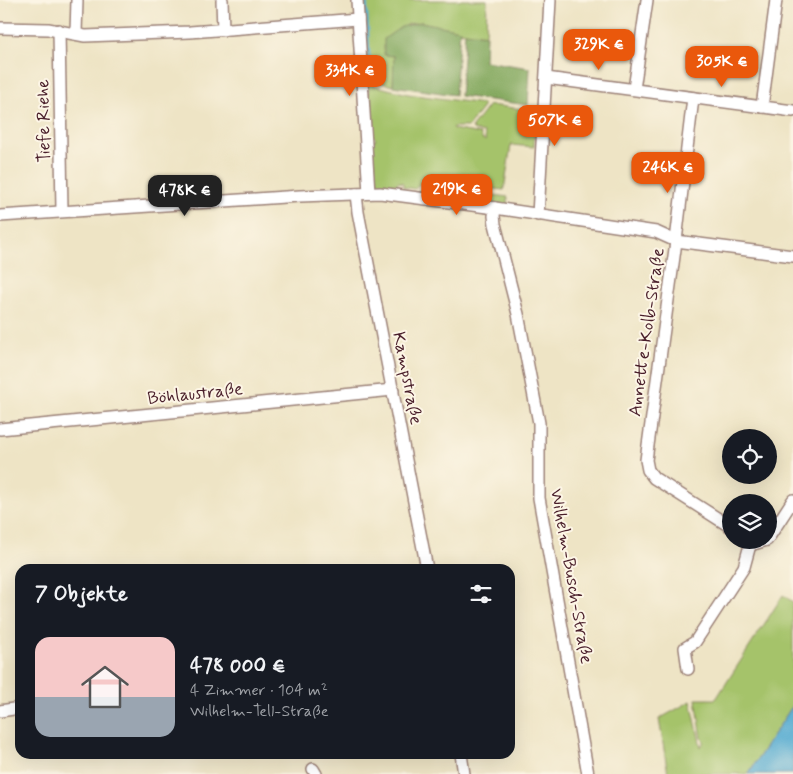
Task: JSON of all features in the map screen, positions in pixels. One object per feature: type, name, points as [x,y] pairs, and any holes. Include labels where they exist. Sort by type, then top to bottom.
[{"type":"street","points":[[76,33],[77,0]]},
{"type":"street","points":[[222,0],[223,30]]},
{"type":"street","points":[[358,0],[368,193]]},
{"type":"street","points":[[538,215],[550,0]]},
{"type":"street","points":[[634,89],[647,0]]},
{"type":"street","points":[[762,107],[776,0]]},
{"type":"street","points":[[0,28],[59,30],[86,36],[223,30],[358,19]]},
{"type":"street","name":"Tiefe Riehe","points":[[59,30],[62,211]]},
{"type":"street","points":[[546,78],[793,111]]},
{"type":"street","name":"Annette-Kolb-Straße","points":[[693,98],[647,455],[648,470],[654,478],[722,521]]},
{"type":"street","points":[[0,216],[368,193],[495,208],[656,232],[676,241],[793,256]]},
{"type":"street","name":"Kampstraße","points":[[356,194],[426,564]]},
{"type":"street","name":"Wilhelm-Busch-Straße","points":[[495,208],[495,224],[518,314],[539,423],[538,498],[588,774]]},
{"type":"street","name":"Böhlaustraße","points":[[0,429],[392,390]]},
{"type":"street","points":[[777,524],[793,500]]},
{"type":"street","points":[[688,669],[685,648],[695,642],[741,571],[747,559],[748,549]]},
{"type":"street","points":[[0,711],[15,709]]},
{"type":"street","points":[[462,759],[464,774]]},
{"type":"green space","points":[[363,0],[487,0],[486,35],[421,22],[408,24],[395,56],[393,86],[368,79]]},
{"type":"green space","points":[[421,22],[460,30],[455,95],[393,86],[394,56],[384,55],[384,39],[401,27]]},
{"type":"green space","points":[[465,32],[486,35],[485,61],[530,68],[528,105],[460,96]]},
{"type":"green space","points":[[368,84],[408,94],[483,104],[483,107],[468,127],[453,127],[453,129],[480,134],[482,139],[486,141],[484,133],[473,130],[472,127],[489,105],[522,109],[528,113],[529,110],[535,111],[534,147],[511,145],[504,190],[423,181],[415,189],[403,187],[403,183],[398,182],[397,186],[378,183],[373,177],[372,142],[376,139],[371,134]]},
{"type":"green space","points":[[426,186],[508,197],[507,206],[493,204],[493,201],[426,191],[422,194],[417,193]]},
{"type":"green space","points":[[783,595],[793,602],[793,705],[748,774],[668,774],[659,719],[691,701],[701,747],[704,741],[702,739],[696,699],[716,699]]},
{"type":"water","points":[[793,705],[793,774],[748,774]]},
{"type":"waterway","points":[[366,0],[370,76]]}]
